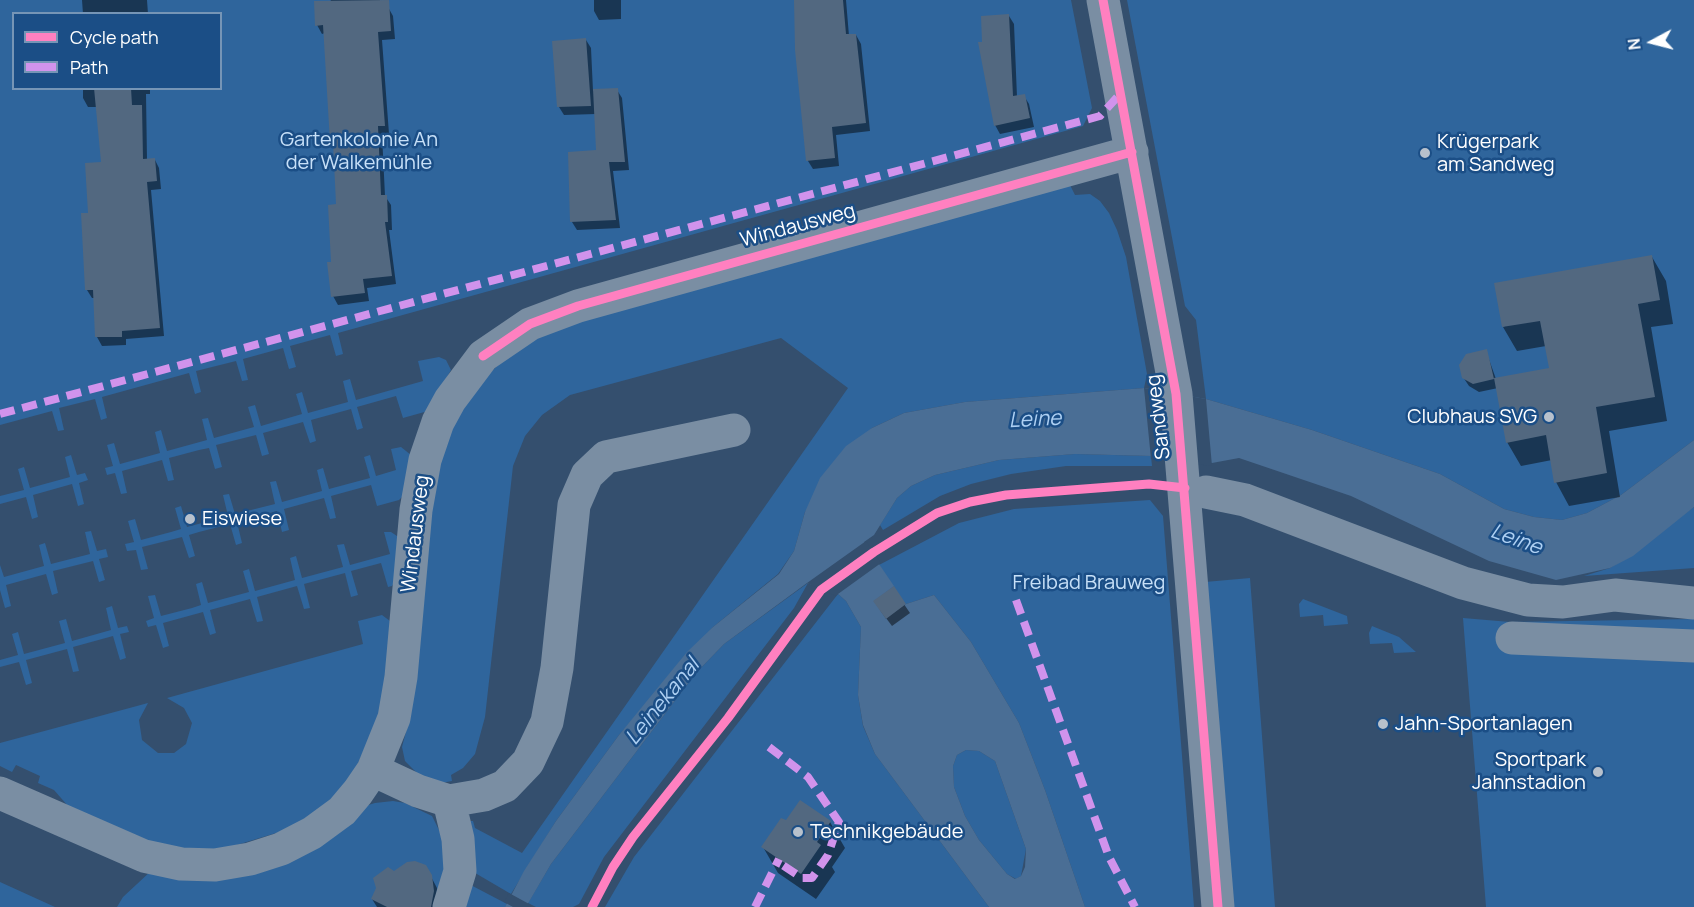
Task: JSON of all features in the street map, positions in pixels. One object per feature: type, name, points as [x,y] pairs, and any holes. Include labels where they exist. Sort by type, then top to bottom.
[{"type":"street","name":"Sandweg","points":[[1103,0],[1176,394],[1218,907]]},
{"type":"street","name":"Windausweg","points":[[0,794],[144,856],[181,864],[215,865],[250,859],[281,849],[312,832],[342,811],[373,770],[396,708],[416,510],[425,460],[438,422],[450,400],[483,356],[530,324],[578,306],[1132,152]]},
{"type":"street","points":[[373,770],[418,791],[449,801],[484,795],[505,786],[528,762],[547,722],[557,668],[574,505],[587,475],[606,457],[734,430]]},
{"type":"street","points":[[1206,492],[1245,500],[1463,584],[1528,600],[1563,602],[1615,595],[1694,603]]},
{"type":"street","points":[[1512,638],[1694,646]]},
{"type":"street","points":[[449,801],[458,839],[460,871],[449,907]]},
{"type":"green space","name":"Gartenkolonie An der Walkemühle","points":[[0,0],[1071,0],[1092,108],[1083,126],[338,333],[343,354],[336,356],[330,335],[290,346],[296,367],[289,369],[283,348],[243,359],[248,380],[242,381],[236,361],[196,371],[201,392],[195,394],[189,373],[102,397],[107,418],[101,420],[95,399],[59,408],[64,430],[58,431],[52,411],[0,425]]},
{"type":"green space","name":"Krügerpark am Sandweg","points":[[1127,0],[1694,0],[1694,440],[1621,495],[1587,513],[1562,520],[1534,517],[1504,509],[1440,474],[1312,430],[1206,399],[1196,320],[1185,306]]},
{"type":"green space","points":[[1070,185],[1075,195],[1090,194],[1100,201],[1117,230],[1126,257],[1147,374],[1144,388],[965,402],[904,413],[872,428],[805,512],[794,551],[778,574],[713,627],[619,735],[556,821],[511,894],[470,870],[464,821],[473,821],[475,828],[522,853],[848,388],[781,338],[570,395],[542,415],[525,436],[513,466],[485,717],[475,754],[463,768],[451,775],[452,781],[441,783],[420,776],[405,761],[402,747],[411,713],[432,496],[449,431],[478,385],[499,364],[535,337],[561,325]]},
{"type":"green space","points":[[439,357],[446,360],[451,370],[428,411],[403,418],[396,396],[357,407],[363,428],[357,430],[351,409],[311,420],[316,441],[310,443],[303,422],[263,433],[269,454],[262,456],[256,435],[216,445],[222,467],[215,469],[209,448],[169,458],[174,480],[168,481],[162,460],[122,471],[127,493],[121,494],[115,473],[107,475],[105,468],[113,466],[107,445],[114,443],[120,464],[160,453],[155,432],[161,430],[167,451],[207,440],[202,419],[208,418],[214,438],[254,427],[248,407],[255,405],[261,426],[302,414],[296,394],[302,392],[308,413],[348,402],[343,381],[350,379],[356,400],[423,381],[418,361]]},
{"type":"green space","points":[[401,447],[411,455],[403,496],[399,500],[377,506],[371,485],[331,496],[336,518],[330,519],[324,498],[284,509],[289,530],[282,532],[277,511],[237,522],[242,543],[236,545],[230,524],[189,535],[195,556],[189,558],[182,537],[142,547],[148,569],[141,570],[136,550],[127,551],[125,544],[134,542],[128,521],[135,519],[141,540],[181,529],[175,508],[181,506],[187,527],[228,516],[223,495],[229,494],[235,514],[275,504],[270,482],[276,481],[282,502],[322,491],[317,470],[323,468],[329,489],[370,478],[364,457],[370,455],[376,476],[396,470],[391,449]]},
{"type":"green space","points":[[1075,454],[1151,456],[1152,466],[1066,466],[1011,474],[971,484],[940,496],[883,530],[880,525],[897,498],[911,486],[935,475],[999,460]]},
{"type":"green space","points":[[71,455],[77,475],[85,473],[88,480],[79,483],[84,504],[78,506],[72,484],[33,495],[38,517],[32,519],[26,497],[0,504],[0,496],[24,490],[18,469],[24,467],[30,488],[70,477],[65,457]]},
{"type":"green space","name":"Freibad Brauweg","points":[[1150,500],[1163,516],[1194,907],[1085,907],[1045,790],[1019,723],[971,642],[934,595],[906,604],[886,619],[873,601],[893,586],[879,565],[959,523],[1014,509]]},
{"type":"green space","points":[[1694,507],[1694,568],[1584,576],[1610,568]]},
{"type":"green space","points":[[91,531],[97,551],[106,549],[108,557],[99,559],[105,580],[99,582],[93,561],[53,571],[58,593],[52,595],[46,574],[6,585],[11,606],[5,608],[0,590],[0,565],[4,577],[44,566],[39,545],[45,543],[51,564],[90,554],[85,532]]},
{"type":"green space","points":[[384,532],[391,532],[400,538],[397,577],[392,586],[388,587],[381,563],[351,571],[358,595],[351,597],[345,573],[304,584],[310,608],[304,609],[297,586],[257,597],[263,621],[257,622],[250,599],[210,610],[216,633],[210,635],[203,612],[163,623],[169,646],[163,648],[156,625],[148,627],[146,621],[154,618],[148,596],[155,595],[161,616],[192,608],[201,605],[196,584],[202,582],[208,603],[249,592],[243,571],[249,569],[255,591],[295,580],[290,558],[296,556],[302,578],[343,567],[337,545],[344,544],[350,565],[390,554]]},
{"type":"green space","points":[[1250,578],[1275,907],[1230,907],[1205,582]]},
{"type":"green space","points":[[808,583],[794,608],[604,857],[579,904],[573,907],[536,907],[528,903],[551,864],[696,673],[724,644]]},
{"type":"green space","points":[[838,594],[846,601],[861,627],[858,695],[863,726],[875,754],[989,907],[605,907],[634,857]]},
{"type":"green space","points":[[1303,599],[1347,616],[1348,624],[1324,626],[1323,615],[1300,617],[1299,604]]},
{"type":"green space","points":[[112,606],[118,628],[127,626],[129,632],[120,634],[126,658],[120,660],[113,636],[73,647],[79,671],[73,672],[67,649],[26,660],[32,683],[26,685],[19,662],[0,667],[0,660],[18,655],[12,634],[18,632],[24,654],[65,643],[59,621],[66,619],[72,641],[111,630],[106,608]]},
{"type":"green space","points":[[382,615],[390,621],[385,703],[352,777],[322,809],[273,837],[215,850],[186,849],[151,842],[68,806],[54,790],[38,783],[40,776],[16,765],[12,772],[0,766],[0,743],[148,703],[139,720],[142,740],[158,753],[174,753],[186,744],[192,723],[184,708],[167,698],[363,644],[358,621]]},
{"type":"green space","name":"Sportpark Jahnstadion","points":[[1463,618],[1510,622],[1694,619],[1694,907],[1486,907]]},
{"type":"green space","points":[[1372,626],[1399,637],[1416,652],[1394,653],[1392,643],[1370,644],[1369,633]]},
{"type":"green space","points":[[966,750],[979,751],[995,761],[1026,849],[1021,876],[1016,879],[1007,874],[979,840],[965,816],[954,787],[953,766],[957,755]]},
{"type":"green space","points":[[393,801],[405,803],[432,816],[465,882],[507,904],[505,907],[117,907],[123,897],[151,871],[375,803]]},
{"type":"green space","points":[[0,882],[55,907],[0,907]]},
{"type":"water","points":[[1144,388],[1206,399],[1312,430],[1440,474],[1504,509],[1534,517],[1562,520],[1587,513],[1621,495],[1694,440],[1694,507],[1633,556],[1610,568],[1556,580],[1489,561],[1351,496],[1239,458],[1212,463],[1151,456],[1075,454],[999,460],[935,475],[911,486],[897,498],[874,535],[864,542],[894,586],[874,601],[886,619],[906,604],[934,595],[971,642],[1019,723],[1045,790],[1085,907],[989,907],[875,754],[863,725],[858,695],[861,627],[846,601],[838,594],[807,583],[724,644],[696,673],[551,864],[526,907],[505,907],[524,871],[556,821],[619,735],[687,652],[713,627],[779,574],[794,551],[805,512],[820,478],[846,446],[872,428],[904,413],[965,402]],"holes":[[[966,750],[979,751],[995,761],[1026,849],[1025,867],[1021,876],[1015,879],[1007,874],[979,840],[965,816],[954,787],[953,766],[957,755]]]},
{"type":"pier","points":[[1144,388],[1206,399],[1212,466],[1151,459]]},
{"type":"pier","points":[[866,541],[881,563],[836,596],[807,583]]},
{"type":"pier","points":[[509,893],[531,905],[530,907],[513,907],[504,902]]},
{"type":"building","points":[[389,0],[391,31],[378,32],[385,126],[378,126],[381,195],[387,195],[388,222],[385,222],[392,276],[363,279],[365,293],[331,297],[327,262],[331,262],[328,205],[336,204],[333,142],[330,142],[323,25],[315,26],[314,1]]},
{"type":"building","points":[[794,0],[843,0],[846,34],[856,34],[866,123],[832,127],[835,158],[806,161],[795,50]]},
{"type":"building","points":[[1009,14],[1013,96],[1025,94],[1030,118],[994,126],[978,42],[982,42],[981,16]]},
{"type":"building","points":[[586,38],[591,106],[557,107],[552,41]]},
{"type":"building","points":[[618,88],[625,162],[609,162],[616,220],[570,222],[568,152],[596,150],[593,89]]},
{"type":"building","points":[[94,90],[131,90],[132,105],[142,105],[143,159],[155,158],[157,181],[147,182],[160,328],[122,331],[122,337],[95,337],[93,290],[85,290],[81,213],[88,213],[85,163],[101,162]]},
{"type":"building","points":[[1652,255],[1660,300],[1638,304],[1655,397],[1596,407],[1607,473],[1554,483],[1546,435],[1506,443],[1494,378],[1549,368],[1540,321],[1502,327],[1494,283]]},
{"type":"building","points":[[1487,349],[1494,379],[1473,384],[1462,378],[1459,365],[1466,354]]},
{"type":"building","points":[[894,586],[906,604],[886,619],[873,601]]},
{"type":"building","name":"Technikgebäude","points":[[800,800],[831,821],[817,842],[821,845],[801,874],[761,847],[781,818],[786,820]]},
{"type":"building","points":[[415,861],[426,865],[432,875],[434,891],[431,907],[387,907],[371,899],[376,888],[373,878],[388,867],[394,871],[407,862]]},
{"type":"marked path","points":[[0,414],[1100,116],[1121,93]]},
{"type":"marked path","points":[[1016,600],[1109,857],[1135,907]]},
{"type":"marked path","points":[[769,747],[808,777],[839,822],[828,855],[812,878],[802,878],[778,862]]},
{"type":"marked path","points":[[755,907],[779,859]]},
{"type":"cycle path","points":[[1103,0],[1176,394],[1218,907]]},
{"type":"cycle path","points":[[483,356],[530,324],[578,306],[1132,152]]},
{"type":"cycle path","points":[[592,907],[613,867],[633,837],[728,718],[821,590],[874,552],[937,513],[970,502],[1006,495],[1149,484],[1185,488]]},
{"type":"place","name":"Krügerpark am Sandweg","points":[[1425,153]]},
{"type":"place","name":"Clubhaus SVG","points":[[1549,417]]},
{"type":"place","name":"Eiswiese","points":[[190,519]]},
{"type":"place","name":"Jahn-Sportanlagen","points":[[1383,724]]},
{"type":"place","name":"Sportpark Jahnstadion","points":[[1598,772]]},
{"type":"place","name":"Technikgebäude","points":[[798,832]]},
{"type":"water label","name":"Leine","points":[[1035,420]]},
{"type":"water label","name":"Leine","points":[[1516,540]]},
{"type":"water label","name":"Leinekanal","points":[[663,702]]}]
